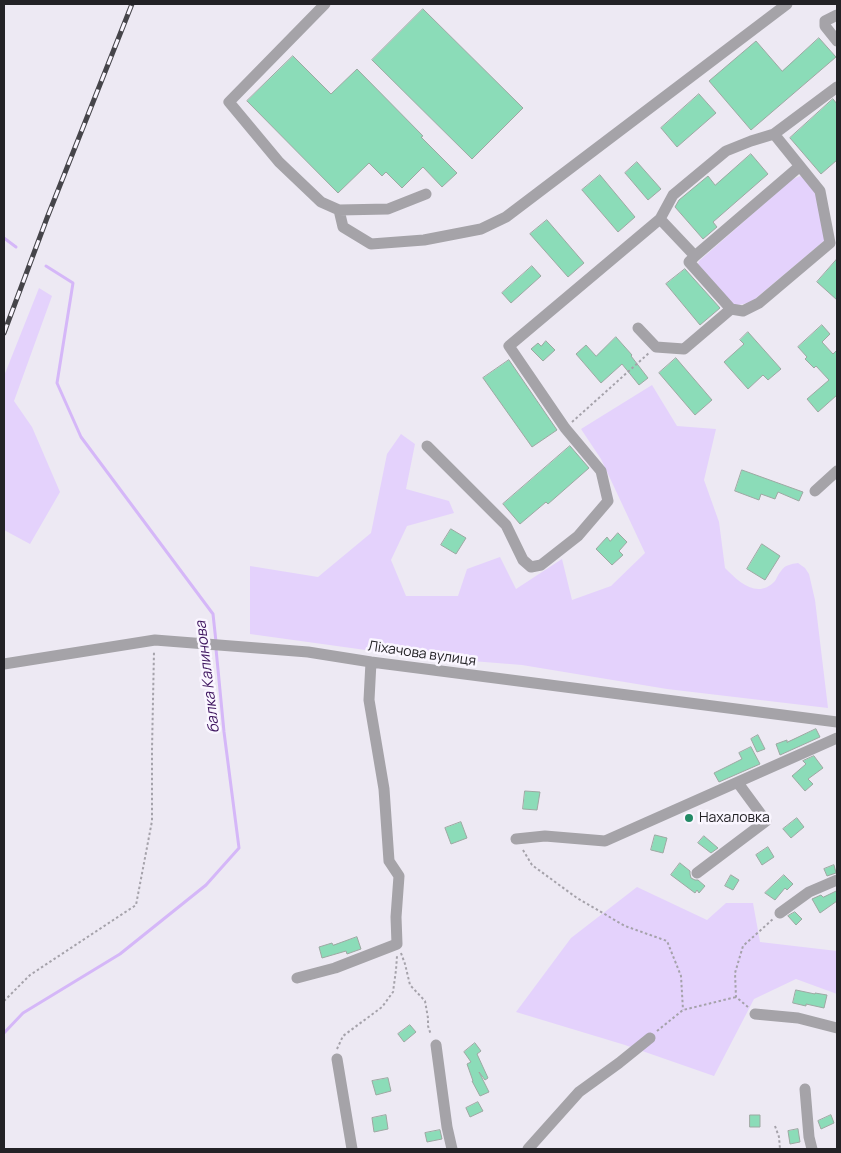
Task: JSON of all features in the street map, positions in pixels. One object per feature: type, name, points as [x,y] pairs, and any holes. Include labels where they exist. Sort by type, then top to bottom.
[{"type":"street","points":[[325,4],[229,102],[279,162],[321,202],[339,210],[388,209],[426,194]]},
{"type":"street","points":[[339,210],[343,227],[371,244],[424,240],[481,229],[506,217],[787,4]]},
{"type":"street","points":[[837,14],[826,21],[825,26],[837,41]]},
{"type":"street","points":[[427,446],[506,525],[524,560],[531,567],[541,565],[578,536],[608,501],[601,471],[565,428],[509,346],[660,218],[673,195],[726,151],[774,134],[837,87]]},
{"type":"street","points":[[774,134],[800,166],[820,191],[834,246],[759,304],[743,311],[731,309],[689,262],[800,166]]},
{"type":"street","points":[[660,218],[696,256]]},
{"type":"street","points":[[638,328],[656,347],[684,349],[731,309]]},
{"type":"street","points":[[815,491],[837,471]]},
{"type":"street","name":"Ліхачова вулиця","points":[[4,664],[155,640],[308,652],[371,662],[837,722]]},
{"type":"street","points":[[297,978],[335,968],[397,944],[396,917],[399,876],[389,862],[384,790],[369,700],[371,662]]},
{"type":"street","points":[[516,839],[545,836],[605,841],[837,738]]},
{"type":"street","points":[[697,873],[766,821],[738,783]]},
{"type":"street","points":[[780,913],[808,892],[837,880]]},
{"type":"street","points":[[755,1014],[798,1018],[837,1028]]},
{"type":"street","points":[[528,1149],[579,1092],[650,1038]]},
{"type":"street","points":[[436,1045],[447,1127],[452,1149]]},
{"type":"street","points":[[337,1059],[352,1149]]},
{"type":"street","points":[[805,1089],[809,1137],[812,1149]]},
{"type":"path","points":[[565,428],[656,347]]},
{"type":"path","points":[[4,1001],[30,975],[136,905],[152,821],[155,640]]},
{"type":"path","points":[[516,839],[532,865],[577,898],[625,926],[667,941],[681,976],[683,1010]]},
{"type":"path","points":[[755,1014],[736,997],[735,973],[743,946],[780,913]]},
{"type":"path","points":[[397,944],[405,964],[410,985],[425,1001],[428,1026],[436,1045]]},
{"type":"path","points":[[337,1059],[336,1050],[343,1036],[382,1007],[393,992],[397,944]]},
{"type":"path","points":[[650,1038],[683,1010],[736,997]]},
{"type":"path","points":[[775,1126],[779,1137],[780,1149]]},
{"type":"shaded area","points":[[800,176],[807,178],[814,186],[825,240],[755,299],[745,304],[734,305],[698,264],[699,261],[791,180]]},
{"type":"shaded area","points":[[39,288],[52,296],[14,401],[32,427],[60,492],[30,544],[4,530],[4,376]]},
{"type":"shaded area","points":[[652,385],[677,426],[716,429],[704,480],[719,522],[725,568],[742,583],[755,589],[768,586],[775,581],[779,573],[786,566],[791,564],[798,563],[809,574],[815,600],[828,708],[667,689],[522,665],[409,656],[250,634],[250,566],[318,577],[371,533],[387,454],[401,434],[415,444],[406,489],[449,501],[454,513],[407,526],[391,560],[406,596],[458,596],[467,569],[500,557],[516,589],[562,559],[572,600],[611,586],[645,553],[601,459],[581,429]]},
{"type":"shaded area","points":[[637,887],[707,920],[726,903],[753,903],[760,942],[837,951],[837,994],[796,979],[754,999],[714,1076],[625,1045],[516,1012],[571,938]]},
{"type":"building","points":[[423,9],[523,108],[472,159],[372,60]]},
{"type":"building","points":[[819,38],[836,57],[751,130],[709,81],[756,41],[782,71]]},
{"type":"building","points":[[293,56],[331,94],[357,69],[457,173],[442,187],[423,167],[402,188],[386,172],[382,176],[369,163],[338,193],[247,101]]},
{"type":"building","points":[[699,94],[716,113],[677,147],[661,128]]},
{"type":"building","points":[[833,99],[837,104],[837,160],[821,174],[790,138]]},
{"type":"building","points":[[751,154],[768,174],[713,222],[717,227],[703,239],[675,207],[679,200],[708,176],[715,185]]},
{"type":"building","points":[[637,162],[661,189],[648,200],[625,173]]},
{"type":"building","points":[[600,175],[635,217],[618,232],[582,190]]},
{"type":"building","points":[[547,220],[584,263],[568,277],[530,234]]},
{"type":"building","points":[[837,259],[837,300],[817,282]]},
{"type":"building","points":[[532,266],[541,276],[511,303],[502,293]]},
{"type":"building","points":[[685,269],[720,308],[700,325],[666,284]]},
{"type":"building","points":[[822,325],[830,334],[822,342],[833,354],[837,350],[837,395],[818,412],[807,399],[829,380],[816,366],[814,368],[805,359],[807,357],[798,347]]},
{"type":"building","points":[[748,332],[781,369],[768,380],[763,375],[748,389],[724,362],[744,344],[740,340]]},
{"type":"building","points":[[616,337],[632,355],[648,378],[639,385],[622,364],[601,383],[576,354],[586,345],[596,356]]},
{"type":"building","points":[[546,341],[555,350],[543,361],[531,349],[538,343],[541,346]]},
{"type":"building","points":[[676,358],[712,400],[695,415],[659,373]]},
{"type":"building","points":[[509,360],[557,430],[532,447],[483,378]]},
{"type":"building","points":[[570,446],[589,468],[548,504],[546,502],[520,524],[503,504]]},
{"type":"building","points":[[742,470],[803,492],[799,501],[778,492],[775,499],[761,494],[759,500],[735,491]]},
{"type":"building","points":[[451,529],[466,538],[456,554],[441,545]]},
{"type":"building","points":[[618,533],[627,542],[619,551],[623,555],[612,565],[596,549],[607,537],[610,541]]},
{"type":"building","points":[[762,544],[780,556],[765,580],[747,569]]},
{"type":"building","points":[[816,729],[820,737],[780,755],[776,744],[787,740],[787,742]]},
{"type":"building","points":[[758,735],[765,749],[757,752],[751,739]]},
{"type":"building","points":[[751,747],[760,764],[719,782],[714,773],[742,759],[739,753]]},
{"type":"building","points":[[814,756],[823,768],[808,779],[813,784],[805,791],[792,776],[806,764],[803,761]]},
{"type":"building","points":[[525,791],[540,792],[537,810],[523,809]]},
{"type":"building","points":[[797,818],[804,827],[791,838],[783,829]]},
{"type":"building","points":[[461,822],[467,838],[451,844],[445,828]]},
{"type":"building","points":[[655,835],[667,838],[663,853],[651,850]]},
{"type":"building","points":[[704,836],[718,848],[711,853],[698,843]]},
{"type":"building","points":[[768,847],[774,857],[762,865],[756,855]]},
{"type":"building","points":[[680,863],[690,871],[691,878],[698,880],[705,886],[699,893],[697,890],[695,893],[671,875]]},
{"type":"building","points":[[834,865],[836,873],[827,876],[824,869]]},
{"type":"building","points":[[731,875],[739,880],[733,890],[725,886]]},
{"type":"building","points":[[784,875],[793,884],[787,890],[785,888],[775,900],[765,893]]},
{"type":"building","points":[[837,891],[837,901],[820,913],[812,899]]},
{"type":"building","points":[[795,912],[802,919],[796,925],[788,916]]},
{"type":"building","points":[[357,937],[361,949],[347,954],[346,951],[322,958],[319,947],[332,943],[333,945]]},
{"type":"building","points":[[796,990],[827,995],[824,1008],[793,1003]]},
{"type":"building","points":[[410,1025],[416,1032],[404,1042],[398,1034]]},
{"type":"building","points":[[475,1043],[481,1051],[477,1054],[488,1078],[485,1080],[479,1072],[489,1092],[480,1096],[472,1081],[467,1064],[471,1062],[464,1052]]},
{"type":"building","points":[[388,1078],[391,1091],[376,1095],[372,1081]]},
{"type":"building","points":[[478,1102],[483,1111],[470,1117],[466,1108]]},
{"type":"building","points":[[386,1115],[388,1129],[374,1132],[372,1118]]},
{"type":"building","points":[[750,1115],[760,1115],[760,1127],[750,1127]]},
{"type":"building","points":[[831,1115],[834,1123],[821,1129],[818,1121]]},
{"type":"building","points":[[798,1129],[800,1142],[790,1144],[788,1131]]},
{"type":"building","points":[[440,1130],[442,1139],[427,1142],[425,1133]]},
{"type":"waterway","name":"балка Калинова","points":[[4,238],[16,247]]},
{"type":"waterway","name":"балка Калинова","points":[[46,266],[73,283],[57,383],[81,437],[213,614],[216,642]]},
{"type":"waterway","name":"балка Калинова","points":[[4,1033],[23,1013],[120,954],[206,885],[239,848],[224,732],[216,649]]},
{"type":"railway","points":[[4,333],[47,218],[132,4]]},
{"type":"place","name":"Нахаловка","points":[[689,818]]}]
